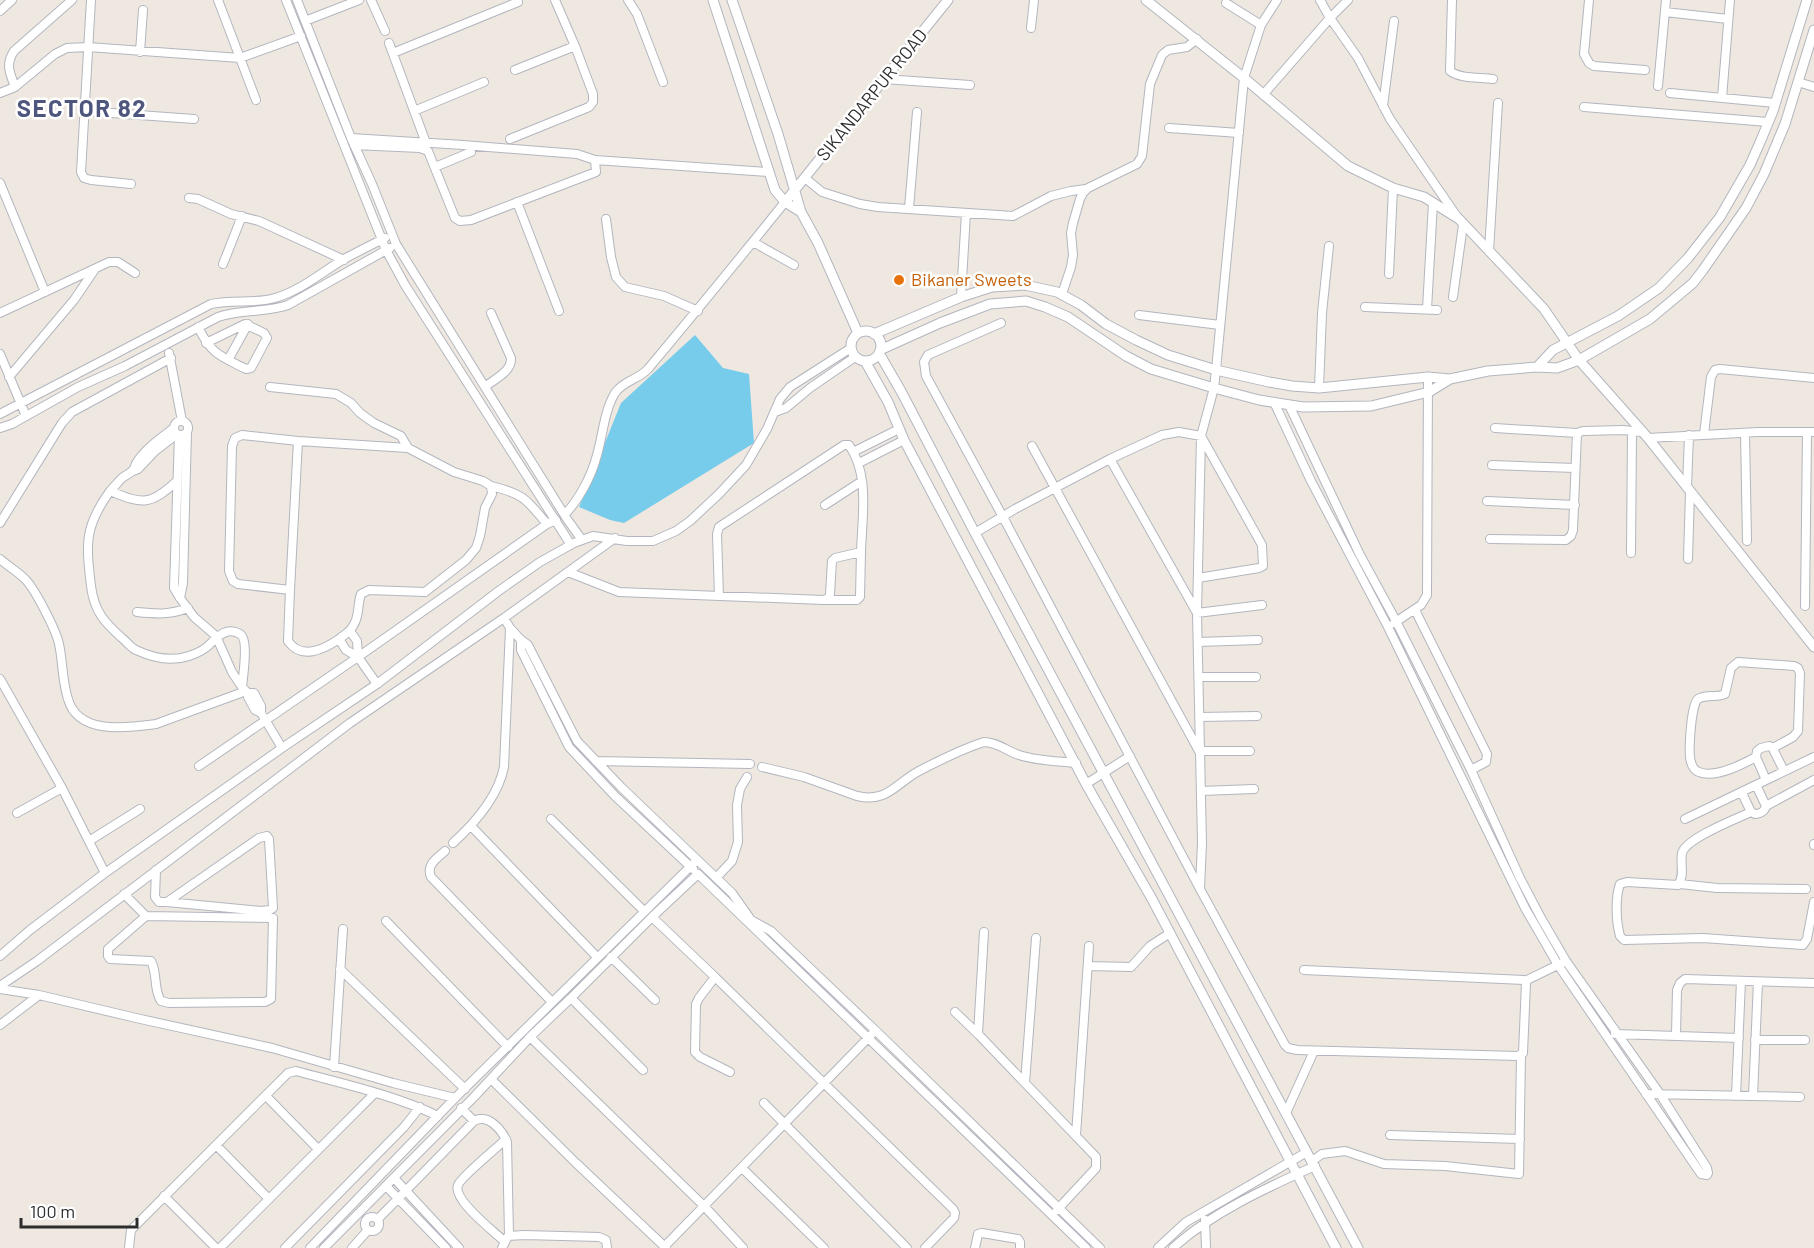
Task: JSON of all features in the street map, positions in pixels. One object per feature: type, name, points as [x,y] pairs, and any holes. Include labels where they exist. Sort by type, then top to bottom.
[{"type":"street","points":[[0,11],[12,0]]},
{"type":"street","points":[[15,87],[8,67],[9,58],[72,0]]},
{"type":"street","points":[[91,0],[81,172],[84,178],[91,180],[131,184]]},
{"type":"street","points":[[218,0],[256,100]]},
{"type":"street","points":[[286,0],[386,250],[405,285],[571,545]]},
{"type":"street","points":[[297,0],[396,244],[582,540]]},
{"type":"street","points":[[305,21],[359,0]]},
{"type":"street","points":[[371,0],[385,31]]},
{"type":"street","points":[[510,139],[592,106],[593,94],[555,0]]},
{"type":"street","points":[[628,0],[637,14],[663,82]]},
{"type":"street","points":[[713,0],[775,190],[785,202],[801,212]]},
{"type":"street","points":[[732,0],[764,91],[801,212],[818,243],[858,333]]},
{"type":"street","name":"SIKANDARPUR ROAD","points":[[785,202],[948,0]]},
{"type":"street","points":[[1031,28],[1034,0]]},
{"type":"street","points":[[1146,0],[1159,4],[1197,39],[1348,165],[1393,188],[1424,197],[1461,222]]},
{"type":"street","points":[[1200,889],[1202,851],[1197,613],[1201,436],[1214,388],[1244,78],[1261,25],[1277,0]]},
{"type":"street","points":[[1320,0],[1358,58],[1390,118],[1461,222],[1544,309],[1579,360],[1645,435],[1814,647]]},
{"type":"street","points":[[1263,95],[1348,0]]},
{"type":"street","points":[[1452,0],[1450,71],[1452,74],[1493,79]]},
{"type":"street","points":[[1589,0],[1584,54],[1589,63],[1594,66],[1646,70]]},
{"type":"street","points":[[1658,86],[1666,0]]},
{"type":"street","points":[[1722,98],[1730,0]]},
{"type":"street","points":[[1537,367],[1553,350],[1568,344],[1648,297],[1671,277],[1716,223],[1750,165],[1768,122],[1807,0]]},
{"type":"street","points":[[393,53],[518,2]]},
{"type":"street","points":[[1226,3],[1261,25]]},
{"type":"street","points":[[140,52],[143,10]]},
{"type":"street","points":[[1665,12],[1728,19]]},
{"type":"street","points":[[1383,106],[1394,21]]},
{"type":"street","points":[[874,334],[961,297],[992,287],[1025,285],[1062,294],[1106,324],[1168,355],[1216,370],[1292,386],[1319,388],[1428,377],[1450,379],[1488,371],[1537,367],[1557,368],[1579,360],[1650,319],[1693,283],[1704,270],[1746,208],[1764,174],[1779,140],[1814,30]]},
{"type":"street","points":[[0,93],[15,87],[55,54],[66,48],[88,47],[240,58],[301,36]]},
{"type":"street","points":[[805,178],[822,192],[860,204],[1012,216],[1051,196],[1086,189],[1137,164],[1142,156],[1150,84],[1162,55],[1168,50],[1187,47],[1197,39]]},
{"type":"street","points":[[389,43],[426,143]]},
{"type":"street","points":[[516,70],[575,46]]},
{"type":"street","points":[[884,79],[970,85]]},
{"type":"street","points":[[414,111],[484,82]]},
{"type":"street","points":[[1798,82],[1814,87]]},
{"type":"street","points":[[1670,93],[1775,104]]},
{"type":"street","points":[[1489,251],[1498,103]]},
{"type":"street","points":[[1584,107],[1768,122]]},
{"type":"street","points":[[84,111],[194,119]]},
{"type":"street","points":[[909,209],[917,112]]},
{"type":"street","points":[[1169,128],[1239,133]]},
{"type":"street","points":[[353,142],[463,144],[577,154],[595,160],[769,172]]},
{"type":"street","points":[[353,142],[425,148],[455,218],[460,221],[471,220],[596,172],[595,160]]},
{"type":"street","points":[[435,167],[471,153]]},
{"type":"street","points":[[0,183],[45,292]]},
{"type":"street","points":[[1389,274],[1393,188]]},
{"type":"street","points":[[1062,294],[1073,255],[1071,233],[1073,223],[1080,199],[1086,189]]},
{"type":"street","points":[[189,198],[198,198],[231,214],[259,220],[344,260]]},
{"type":"street","points":[[517,202],[559,311]]},
{"type":"street","points":[[564,514],[576,502],[597,458],[615,393],[620,387],[645,372],[698,311],[785,202]]},
{"type":"street","points":[[1427,309],[1433,202]]},
{"type":"street","points":[[961,297],[966,213]]},
{"type":"street","points":[[223,264],[242,216]]},
{"type":"street","points":[[606,219],[616,278],[625,287],[664,296],[698,311]]},
{"type":"street","points":[[1452,297],[1461,222]]},
{"type":"street","points":[[0,414],[211,304],[223,301],[272,299],[392,235]]},
{"type":"street","points":[[753,242],[794,265]]},
{"type":"street","points":[[0,428],[227,314],[279,308],[298,300],[396,244]]},
{"type":"street","points":[[1319,388],[1329,246]]},
{"type":"street","points":[[0,313],[109,262],[118,262],[135,273]]},
{"type":"street","points":[[9,377],[74,300],[96,268]]},
{"type":"street","points":[[272,299],[279,308]]},
{"type":"street","points":[[865,361],[873,359],[879,351],[940,323],[990,304],[1026,301],[1068,317],[1126,356],[1151,369],[1214,388],[1289,405],[1321,408],[1371,406],[1429,392],[1450,379]]},
{"type":"street","points":[[1365,307],[1437,310]]},
{"type":"street","points":[[485,387],[508,370],[511,363],[511,358],[491,313]]},
{"type":"street","points":[[1139,315],[1220,325]]},
{"type":"street","points":[[1001,323],[928,355],[924,362],[924,369],[934,392],[1285,1045],[1294,1050],[1314,1051],[1521,1055]]},
{"type":"street","points":[[198,327],[206,343],[212,351],[246,369],[250,368],[267,338],[264,333],[245,324],[206,343]]},
{"type":"street","points":[[228,360],[248,324]]},
{"type":"street","points":[[853,353],[852,339],[858,333],[867,331],[879,339],[879,351],[1358,1248]]},
{"type":"street","points":[[853,353],[865,361],[888,402],[904,440],[1086,784],[1170,933],[1336,1248]]},
{"type":"street","points":[[775,412],[786,408],[853,353]]},
{"type":"street","points":[[0,956],[105,873],[376,684],[540,562],[593,536],[637,542],[653,541],[676,531],[690,521],[746,465],[762,438],[780,399],[790,387],[853,353]]},
{"type":"street","points":[[0,354],[26,416]]},
{"type":"street","points":[[0,523],[62,423],[72,412],[170,356],[182,421],[188,425],[179,432],[152,444],[137,462],[133,471],[123,477],[110,491],[94,519],[87,543],[93,597],[98,613],[134,650],[158,658],[169,660],[189,656],[209,645],[216,636],[232,632],[239,633],[245,645],[245,690]]},
{"type":"street","points":[[1704,434],[1711,377],[1715,370],[1814,378]]},
{"type":"street","points":[[1388,627],[1421,606],[1427,595],[1428,377]]},
{"type":"street","points":[[270,387],[336,394],[351,403],[374,423],[401,436],[408,447]]},
{"type":"street","points":[[1274,402],[1311,481],[1388,627],[1526,908],[1558,965],[1701,1174],[1707,1175],[1708,1170],[1660,1094],[1566,961],[1541,918],[1520,878],[1473,773],[1360,555],[1289,405]]},
{"type":"street","points":[[180,598],[183,583],[179,432],[175,424],[182,421]]},
{"type":"street","points":[[1495,428],[1577,433],[1613,430],[1645,435],[1811,432],[1805,606]]},
{"type":"street","points":[[853,452],[900,429]]},
{"type":"street","points":[[179,432],[174,588],[194,617],[216,636],[226,661],[255,710],[263,716],[282,748]]},
{"type":"street","points":[[975,533],[1110,459],[1162,435],[1179,432],[1201,436]]},
{"type":"street","points":[[1631,553],[1632,432]]},
{"type":"street","points":[[1490,538],[1566,540],[1571,536],[1575,505],[1577,433]]},
{"type":"street","points":[[1745,433],[1747,541]]},
{"type":"street","points":[[290,590],[238,584],[233,581],[229,571],[232,446],[235,438],[242,435],[298,441],[408,447],[454,472],[516,493],[526,499],[547,524]]},
{"type":"street","points":[[1688,559],[1689,435]]},
{"type":"street","points":[[1198,578],[1263,566],[1262,544],[1201,436]]},
{"type":"street","points":[[859,464],[904,440]]},
{"type":"street","points":[[298,441],[288,641],[298,650],[312,651],[327,647],[350,631],[358,614],[361,594],[369,590],[425,592],[466,560],[476,548],[484,521],[485,508],[492,494],[491,486]]},
{"type":"street","points":[[568,572],[619,592],[719,596],[823,600],[857,600],[860,597],[863,489],[859,464],[849,445],[844,445],[719,527],[717,534],[719,596]]},
{"type":"street","points":[[1032,447],[1199,751]]},
{"type":"street","points":[[1110,459],[1197,613]]},
{"type":"street","points":[[1492,465],[1575,468]]},
{"type":"street","points":[[110,491],[125,497],[151,500],[177,481]]},
{"type":"street","points":[[825,505],[862,481]]},
{"type":"street","points":[[1487,501],[1575,505]]},
{"type":"street","points":[[199,766],[263,716],[358,657],[547,524],[556,520]]},
{"type":"street","points":[[0,988],[350,723],[504,618],[615,538]]},
{"type":"street","points":[[823,600],[829,598],[833,560],[861,552]]},
{"type":"street","points":[[0,560],[26,580],[34,591],[59,642],[68,701],[79,718],[88,723],[99,726],[156,724],[245,690]]},
{"type":"street","points":[[1197,613],[1262,605]]},
{"type":"street","points":[[137,612],[164,614],[188,609]]},
{"type":"street","points":[[1414,610],[1487,754],[1486,762],[1464,782]]},
{"type":"street","points":[[504,618],[510,628],[528,645],[577,741],[621,787],[736,897],[753,925],[771,931],[1100,1248]]},
{"type":"street","points":[[453,843],[471,826],[496,789],[504,767],[510,628]]},
{"type":"street","points":[[350,631],[357,641],[358,657]]},
{"type":"street","points":[[339,639],[346,650],[358,657],[376,684]]},
{"type":"street","points":[[521,640],[521,650],[569,747],[615,796],[753,925],[1086,1248]]},
{"type":"street","points":[[1198,642],[1258,640]]},
{"type":"street","points":[[1756,757],[1726,771],[1704,773],[1694,768],[1690,758],[1695,702],[1702,697],[1725,694],[1731,668],[1738,662],[1798,668],[1800,673],[1798,731],[1793,737],[1773,748]]},
{"type":"street","points":[[1199,677],[1256,677]]},
{"type":"street","points":[[0,679],[62,788],[105,873]]},
{"type":"street","points":[[1200,717],[1257,716]]},
{"type":"street","points":[[762,767],[804,777],[865,798],[890,792],[920,770],[984,742],[994,743],[1011,752],[1031,758],[1076,764]]},
{"type":"street","points":[[1766,780],[1756,757],[1761,747],[1773,748],[1784,771]]},
{"type":"street","points":[[1199,751],[1250,751]]},
{"type":"street","points":[[1086,784],[1130,756]]},
{"type":"street","points":[[1685,819],[1814,757]]},
{"type":"street","points":[[596,761],[750,764]]},
{"type":"street","points":[[716,878],[732,861],[738,842],[737,805],[740,789],[747,777]]},
{"type":"street","points":[[1680,884],[1682,855],[1685,848],[1706,834],[1751,812],[1758,814],[1766,806],[1814,780]]},
{"type":"street","points":[[1756,785],[1766,806]]},
{"type":"street","points":[[17,813],[62,788]]},
{"type":"street","points":[[1201,791],[1254,789]]},
{"type":"street","points":[[1742,793],[1751,812]]},
{"type":"street","points":[[89,841],[140,809]]},
{"type":"street","points":[[551,819],[644,911]]},
{"type":"street","points":[[471,826],[597,957]]},
{"type":"street","points":[[156,870],[155,897],[159,902],[270,910],[273,908],[269,839],[267,836],[258,838],[167,902]]},
{"type":"street","points":[[445,851],[430,865],[431,877],[552,1002]]},
{"type":"street","points":[[310,1248],[455,1098],[697,860]]},
{"type":"street","points":[[324,1248],[530,1037],[705,867]]},
{"type":"street","points":[[1806,890],[1717,888],[1626,882],[1620,884],[1618,888],[1619,933],[1622,939],[1703,938],[1803,945],[1807,939],[1814,902]]},
{"type":"street","points":[[124,894],[146,916],[273,918],[271,999],[265,1002],[169,1003],[161,1001],[157,995],[155,969],[151,961],[110,959],[108,956],[108,949],[146,916]]},
{"type":"street","points":[[652,917],[953,1209],[954,1218],[925,1248]]},
{"type":"street","points":[[386,921],[508,1047]]},
{"type":"street","points":[[334,1067],[343,929]]},
{"type":"street","points":[[978,1034],[984,932]]},
{"type":"street","points":[[1088,966],[1131,967],[1150,946],[1170,933]]},
{"type":"street","points":[[1025,1083],[1036,938]]},
{"type":"street","points":[[1076,1135],[1089,946]]},
{"type":"street","points":[[611,957],[655,1000]]},
{"type":"street","points":[[1304,970],[1525,981],[1566,961]]},
{"type":"street","points":[[340,969],[465,1089]]},
{"type":"street","points":[[715,977],[696,1004],[695,1052],[700,1057],[730,1072]]},
{"type":"street","points":[[576,979],[583,986]]},
{"type":"street","points":[[1676,1035],[1677,990],[1682,981],[1692,979],[1814,983]]},
{"type":"street","points":[[1173,1248],[1205,1222],[1296,1174],[1311,1160],[1322,1154],[1345,1151],[1384,1164],[1445,1166],[1519,1174],[1525,981]]},
{"type":"street","points":[[1736,1096],[1741,981]]},
{"type":"street","points":[[1754,1096],[1758,982]]},
{"type":"street","points":[[0,988],[39,994],[272,1048],[334,1067],[455,1098]]},
{"type":"street","points":[[0,1025],[39,994]]},
{"type":"street","points":[[833,1005],[839,997]]},
{"type":"street","points":[[571,998],[643,1070]]},
{"type":"street","points":[[955,1012],[1095,1155],[1097,1165],[1052,1215]]},
{"type":"street","points":[[491,1079],[665,1247],[876,1031]]},
{"type":"street","points":[[1605,1033],[1739,1038]]},
{"type":"street","points":[[530,1037],[704,1206],[743,1248]]},
{"type":"street","points":[[1755,1040],[1805,1040]]},
{"type":"street","points":[[1286,1113],[1314,1051]]},
{"type":"street","points":[[129,1248],[131,1230],[288,1073],[296,1071],[375,1093],[420,1107],[438,1116]]},
{"type":"street","points":[[164,1196],[218,1248],[375,1093]]},
{"type":"street","points":[[1646,1094],[1800,1097]]},
{"type":"street","points":[[266,1096],[318,1149]]},
{"type":"street","points":[[764,1103],[907,1248]]},
{"type":"street","points":[[285,1248],[404,1127],[420,1107]]},
{"type":"street","points":[[461,1108],[474,1121]]},
{"type":"street","points":[[352,1248],[368,1230],[364,1224],[366,1219],[373,1217],[378,1219],[474,1121],[482,1118],[488,1119],[506,1139],[508,1148],[505,1242]]},
{"type":"street","points":[[1390,1135],[1520,1139]]},
{"type":"street","points":[[506,1139],[459,1183],[459,1195],[467,1207],[505,1242],[598,1237],[606,1240],[607,1248]]},
{"type":"street","points":[[216,1145],[269,1199]]},
{"type":"street","points":[[408,1147],[417,1153]]},
{"type":"street","points":[[1158,1248],[1186,1222],[1290,1162],[1311,1160]]},
{"type":"street","points":[[742,1168],[824,1248]]},
{"type":"street","points":[[394,1178],[459,1248]]},
{"type":"street","points":[[386,1186],[446,1248]]},
{"type":"street","points":[[1205,1211],[1206,1248]]},
{"type":"street","points":[[975,1248],[976,1237],[982,1233],[1018,1239],[1020,1248]]},
{"type":"water","points":[[695,335],[723,368],[749,374],[754,443],[624,523],[610,520],[579,507],[621,403]]},
{"type":"place","name":"Bikaner Sweets","points":[[899,280]]},
{"type":"district","name":"SECTOR 82","points":[[82,109]]}]
